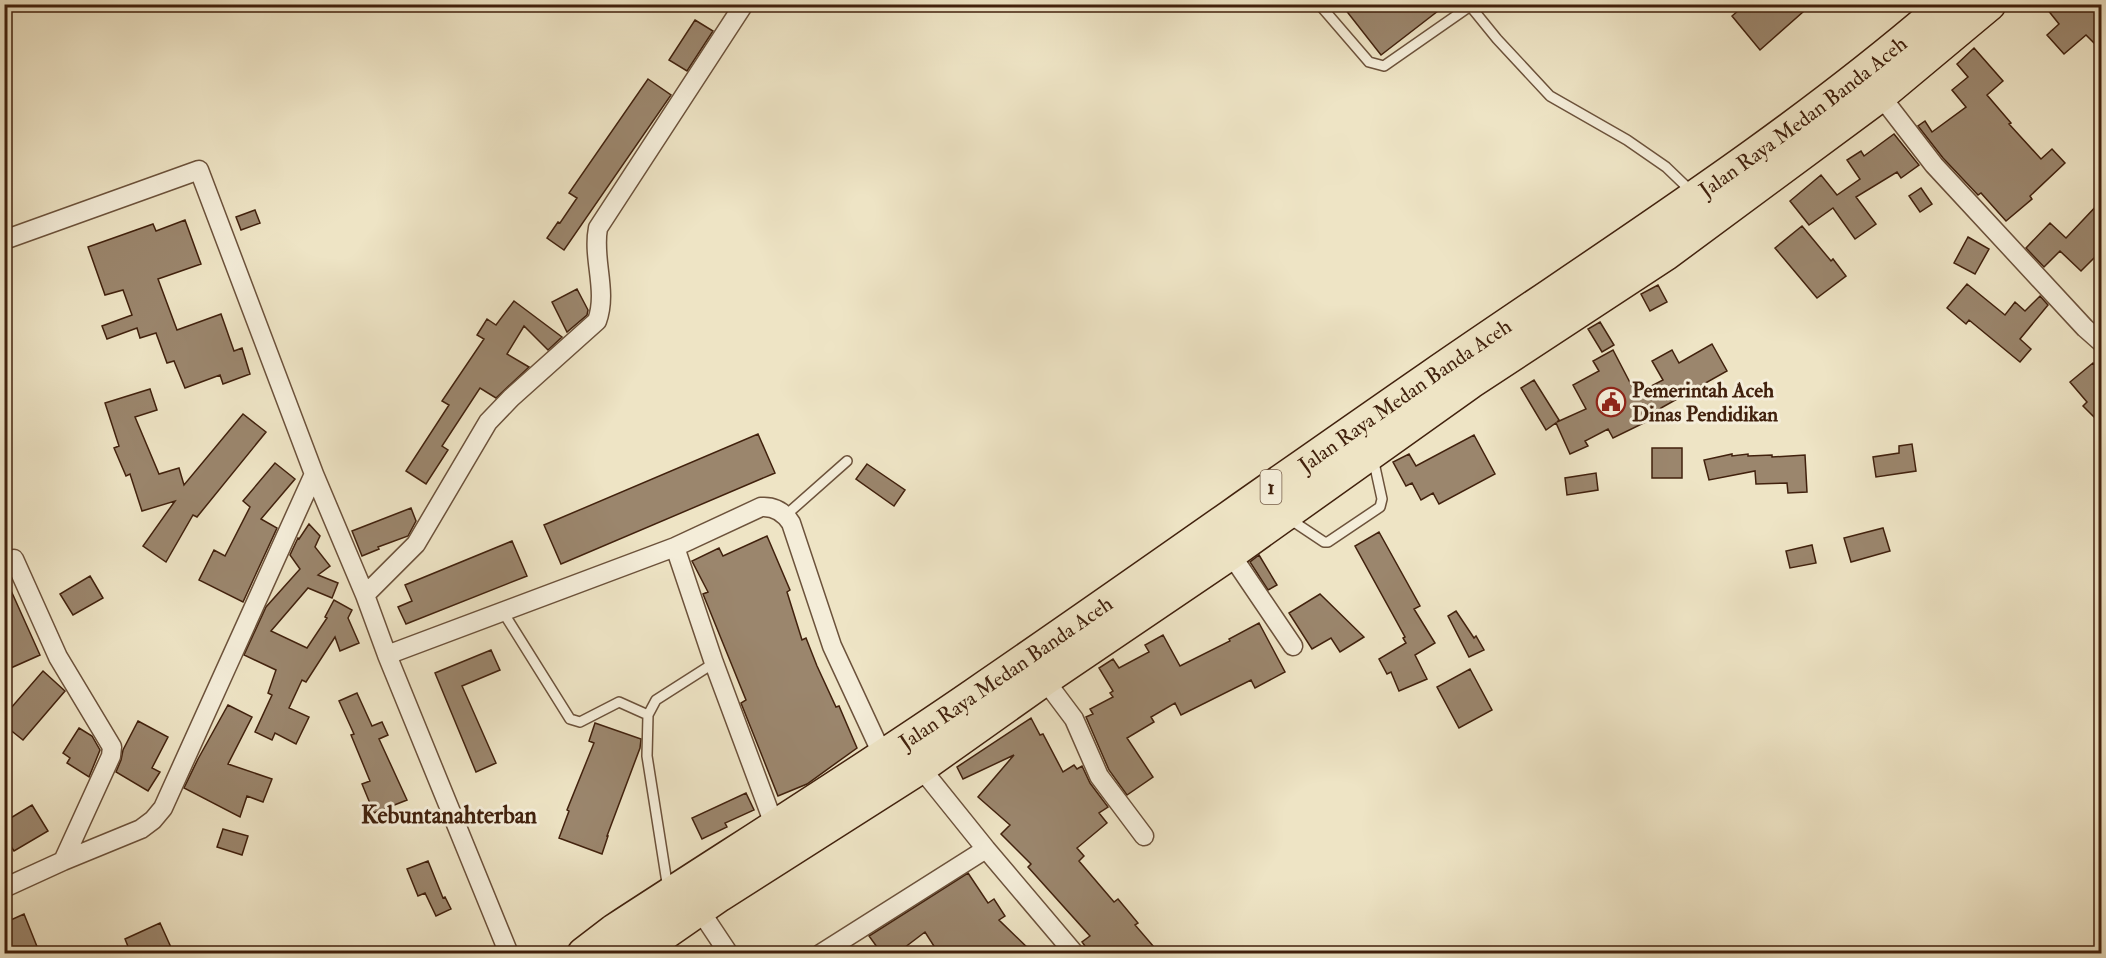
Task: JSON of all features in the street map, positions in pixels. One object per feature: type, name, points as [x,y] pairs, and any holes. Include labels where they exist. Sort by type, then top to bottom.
[{"type":"highway","name":"Jalan Raya Medan Banda Aceh","points":[[584,954],[669,895],[707,892],[920,767],[1044,679],[1139,597],[1230,553],[1372,452],[1463,371],[1665,254],[1880,94],[1989,4]]},
{"type":"highway","name":"Jalan Raya Medan Banda Aceh","points":[[644,951],[774,826],[1139,597],[1463,371],[1820,107],[1935,11]]},
{"type":"street","points":[[365,595],[416,544],[488,422],[511,398],[597,321],[601,309],[602,280],[597,243],[598,228],[744,4]]},
{"type":"street","points":[[1880,94],[1934,165],[2102,344]]},
{"type":"street","points":[[4,240],[199,170],[314,474],[509,954]]},
{"type":"street","points":[[4,888],[141,829],[153,820],[162,808],[314,474]]},
{"type":"street","points":[[387,656],[675,546],[761,507],[770,507],[786,515],[795,532],[832,646],[883,756]]},
{"type":"street","points":[[675,546],[714,663],[774,826]]},
{"type":"street","points":[[1230,553],[1293,646]]},
{"type":"street","points":[[14,559],[58,657],[112,747],[111,756],[63,861]]},
{"type":"street","points":[[1044,679],[1074,719],[1099,776],[1144,836]]},
{"type":"street","points":[[920,767],[1068,951]]},
{"type":"street","points":[[820,954],[986,849]]},
{"type":"street","points":[[707,892],[729,954]]},
{"type":"lane","points":[[1319,4],[1369,62],[1384,66],[1472,6],[1497,39],[1550,96],[1627,140],[1666,167],[1697,197]]},
{"type":"lane","points":[[1283,515],[1324,542],[1328,542],[1378,510],[1382,499],[1372,452]]},
{"type":"lane","points":[[786,515],[847,461]]},
{"type":"lane","points":[[503,612],[570,719],[580,722],[619,702],[648,715]]},
{"type":"lane","points":[[669,895],[647,756],[648,715],[656,700],[714,663]]},
{"type":"building","points":[[1341,4],[1447,4],[1381,55]]},
{"type":"building","points":[[1746,4],[1812,4],[1760,50],[1732,16]]},
{"type":"building","points":[[2043,4],[2102,4],[2102,51],[2086,35],[2064,54],[2047,35],[2059,24]]},
{"type":"building","points":[[695,20],[713,31],[687,71],[669,60]]},
{"type":"building","points":[[1974,48],[2003,81],[1987,95],[2011,123],[2009,124],[2041,159],[2052,149],[2065,163],[2030,196],[2032,199],[2006,221],[1981,193],[1978,195],[1943,158],[1918,126],[1925,121],[1932,132],[1966,107],[1952,90],[1968,77],[1957,64]]},
{"type":"building","points":[[648,79],[671,95],[564,250],[547,238],[577,198],[569,193]]},
{"type":"building","points":[[1894,134],[1919,165],[1901,178],[1897,172],[1856,197],[1876,224],[1855,239],[1833,208],[1809,225],[1790,201],[1821,175],[1837,195],[1860,179],[1847,160],[1861,151],[1864,156]]},
{"type":"building","points":[[1921,188],[1932,204],[1920,212],[1909,196]]},
{"type":"building","points":[[2102,200],[2102,250],[2081,271],[2060,251],[2044,267],[2026,248],[2050,223],[2066,238]]},
{"type":"building","points":[[255,210],[260,223],[241,230],[236,217]]},
{"type":"building","points":[[185,220],[201,264],[158,279],[177,330],[221,314],[234,351],[242,348],[250,374],[223,384],[220,375],[185,388],[174,361],[167,363],[156,333],[140,338],[137,328],[107,339],[102,326],[132,315],[123,290],[105,295],[88,247],[153,224],[156,231]]},
{"type":"building","points":[[1802,226],[1846,276],[1817,298],[1775,248]]},
{"type":"building","points":[[1968,237],[1989,249],[1975,274],[1954,263]]},
{"type":"building","points":[[1967,284],[2005,315],[2015,302],[2025,311],[2040,296],[2048,305],[2020,339],[2031,349],[2020,362],[1969,320],[1966,324],[1947,308]]},
{"type":"building","points":[[1658,285],[1667,302],[1650,311],[1641,294]]},
{"type":"building","points":[[577,289],[588,310],[587,315],[567,332],[552,302]]},
{"type":"building","points":[[514,301],[562,337],[548,350],[524,326],[507,354],[529,367],[496,398],[480,388],[442,446],[448,450],[426,484],[406,471],[449,405],[442,401],[484,339],[477,335],[487,319],[496,325]]},
{"type":"building","points":[[1600,322],[1614,345],[1602,352],[1588,329]]},
{"type":"building","points":[[1712,344],[1727,371],[1661,408],[1648,417],[1650,420],[1613,438],[1608,429],[1585,441],[1588,446],[1570,454],[1556,423],[1546,430],[1521,388],[1534,380],[1559,420],[1557,422],[1586,409],[1573,385],[1599,371],[1593,361],[1613,350],[1636,394],[1663,380],[1652,361],[1672,350],[1679,363]]},
{"type":"building","points":[[2093,363],[2102,374],[2102,425],[2083,406],[2087,402],[2070,382]]},
{"type":"building","points":[[150,389],[157,410],[135,417],[159,474],[179,468],[184,485],[243,414],[266,432],[197,517],[193,515],[166,562],[143,546],[175,501],[142,511],[130,474],[126,476],[114,448],[119,446],[105,403]]},
{"type":"building","points":[[758,434],[775,473],[561,564],[544,525]]},
{"type":"building","points":[[1474,435],[1495,474],[1439,504],[1433,493],[1421,500],[1412,483],[1406,486],[1393,462],[1409,454],[1416,466]]},
{"type":"building","points":[[1912,444],[1916,471],[1876,477],[1873,457],[1899,453],[1899,446]]},
{"type":"building","points":[[1652,448],[1682,448],[1682,478],[1652,478]]},
{"type":"building","points":[[1732,454],[1732,456],[1772,455],[1772,457],[1805,455],[1807,492],[1788,493],[1787,483],[1756,484],[1755,471],[1709,480],[1704,460]]},
{"type":"building","points":[[275,463],[295,479],[261,519],[277,528],[243,602],[199,580],[214,550],[225,556],[250,507],[243,501]]},
{"type":"building","points":[[867,464],[905,490],[894,506],[856,479]]},
{"type":"building","points":[[1596,473],[1598,490],[1567,495],[1565,478]]},
{"type":"building","points":[[411,508],[416,521],[408,536],[378,547],[379,549],[362,556],[352,531]]},
{"type":"building","points":[[309,524],[320,536],[315,547],[330,566],[318,575],[338,583],[332,598],[308,588],[271,631],[307,648],[327,618],[325,617],[334,600],[352,610],[348,618],[359,643],[340,651],[335,637],[306,682],[302,680],[289,708],[309,717],[296,744],[275,733],[272,740],[255,732],[272,695],[268,693],[276,670],[244,655],[266,607],[300,569],[290,555],[298,538]]},
{"type":"building","points":[[1883,528],[1890,551],[1851,562],[1844,538]]},
{"type":"building","points":[[1379,532],[1420,606],[1414,609],[1435,643],[1415,655],[1427,679],[1399,691],[1391,672],[1387,674],[1379,659],[1406,643],[1403,638],[1405,637],[1355,546]]},
{"type":"building","points":[[767,536],[790,590],[787,592],[802,640],[806,638],[836,707],[839,706],[857,748],[807,784],[778,796],[741,703],[746,700],[703,594],[708,592],[692,561],[719,548],[723,556]]},
{"type":"building","points":[[512,541],[527,576],[406,624],[398,607],[412,601],[405,585]]},
{"type":"building","points":[[1812,545],[1816,563],[1790,568],[1786,551]]},
{"type":"building","points":[[1259,555],[1277,585],[1268,590],[1250,562]]},
{"type":"building","points":[[4,575],[40,655],[4,671]]},
{"type":"building","points":[[90,576],[103,598],[73,615],[60,594]]},
{"type":"building","points":[[1320,594],[1364,637],[1340,652],[1331,638],[1312,649],[1289,613]]},
{"type":"building","points":[[1456,611],[1484,650],[1469,657],[1448,616]]},
{"type":"building","points":[[1259,623],[1285,672],[1255,688],[1251,680],[1181,715],[1175,703],[1151,717],[1154,722],[1127,738],[1153,777],[1127,795],[1109,770],[1086,717],[1093,714],[1090,709],[1113,697],[1110,693],[1113,691],[1099,668],[1113,659],[1119,668],[1149,652],[1145,645],[1163,635],[1180,666],[1230,641],[1229,639]]},
{"type":"building","points":[[491,650],[500,670],[462,686],[496,763],[476,772],[435,673]]},
{"type":"building","points":[[1470,669],[1492,710],[1459,728],[1437,687]]},
{"type":"building","points":[[43,671],[65,691],[23,740],[4,725],[4,716]]},
{"type":"building","points":[[357,693],[372,726],[382,722],[388,735],[379,739],[407,800],[374,813],[362,784],[370,781],[351,735],[354,734],[339,701]]},
{"type":"building","points":[[228,705],[252,717],[228,764],[272,779],[263,802],[247,796],[240,817],[184,788]]},
{"type":"building","points":[[1031,718],[1040,735],[1043,734],[1063,772],[1074,765],[1077,769],[1082,766],[1090,783],[1108,807],[1099,813],[1107,823],[1077,848],[1084,856],[1079,861],[1114,902],[1118,899],[1138,923],[1135,925],[1160,954],[1091,954],[1082,942],[1090,936],[1028,867],[1031,864],[1001,834],[1010,825],[978,797],[1014,755],[963,779],[957,767]]},
{"type":"building","points":[[138,721],[168,737],[152,768],[160,772],[148,791],[116,772],[123,750]]},
{"type":"building","points":[[595,723],[641,739],[640,748],[602,854],[559,838],[569,811],[567,810],[594,743],[589,741]]},
{"type":"building","points":[[79,728],[92,736],[100,750],[89,777],[67,763],[70,758],[63,753]]},
{"type":"building","points":[[746,793],[754,810],[725,823],[727,827],[702,839],[692,818]]},
{"type":"building","points":[[32,805],[48,831],[14,851],[4,836],[4,822]]},
{"type":"building","points":[[223,829],[248,836],[242,855],[217,847]]},
{"type":"building","points":[[428,861],[443,898],[445,897],[451,909],[436,916],[425,893],[418,896],[407,869]]},
{"type":"building","points":[[968,873],[988,903],[994,899],[1005,916],[999,920],[1034,954],[939,954],[925,932],[896,954],[882,954],[869,936]]},
{"type":"building","points":[[24,914],[40,954],[4,954],[4,923]]},
{"type":"building","points":[[160,923],[174,954],[131,954],[125,939]]},
{"type":"place","name":"Pemerintah Aceh Dinas Pendidikan","points":[[1611,402]]},
{"type":"district","name":"Kebuntanahterban","points":[[449,815]]}]
